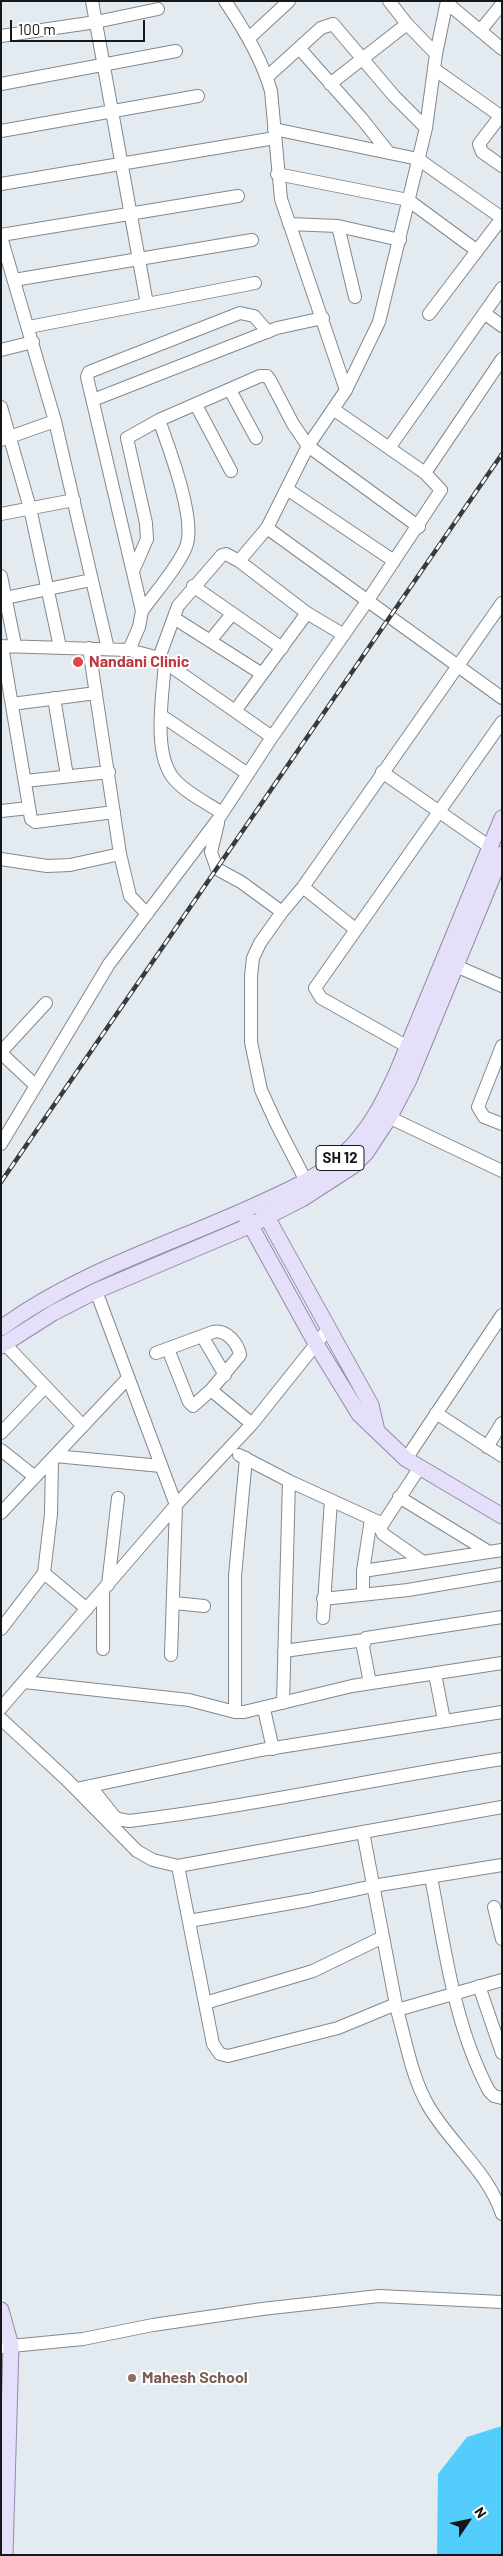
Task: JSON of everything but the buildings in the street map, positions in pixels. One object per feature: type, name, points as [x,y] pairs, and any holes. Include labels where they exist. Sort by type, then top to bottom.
[{"type":"main road","name":"SH 12","points":[[2,1339],[43,1300],[90,1277],[306,1181],[343,1156],[384,1115],[421,1051],[456,966],[496,851],[502,818]]},
{"type":"main road","name":"SH 12","points":[[2,1339],[96,1291],[250,1226],[302,1199],[353,1166],[371,1147],[432,983],[496,851]]},
{"type":"main road","points":[[259,1203],[371,1405],[378,1432]]},
{"type":"main road","points":[[242,1211],[316,1344],[359,1414],[406,1459],[502,1516]]},
{"type":"main road","points":[[1,2310],[6,2347],[4,2555]]},
{"type":"street","points":[[92,1],[146,304]]},
{"type":"street","points":[[226,1],[249,38],[268,77],[272,91],[277,174],[281,199],[346,390]]},
{"type":"street","points":[[249,38],[289,1]]},
{"type":"street","points":[[389,1],[407,24],[436,54]]},
{"type":"street","points":[[239,561],[267,528],[306,442],[346,390],[379,322],[426,128],[436,54],[447,2],[502,49]]},
{"type":"street","points":[[480,31],[502,4]]},
{"type":"street","points":[[1,36],[96,22],[158,9]]},
{"type":"street","points":[[268,77],[321,28],[332,24],[426,128]]},
{"type":"street","points":[[330,84],[407,24]]},
{"type":"street","points":[[300,49],[390,153]]},
{"type":"street","points":[[1,84],[176,51]]},
{"type":"street","points":[[434,70],[501,116],[479,144],[482,152],[502,166]]},
{"type":"street","points":[[1,131],[198,96]]},
{"type":"street","points":[[1,184],[122,162],[258,141],[275,134],[418,159],[502,218],[429,314]]},
{"type":"street","points":[[277,174],[408,200],[476,250]]},
{"type":"street","points":[[108,649],[55,421],[34,342],[1,236],[238,196]]},
{"type":"street","points":[[289,224],[338,226],[400,240]]},
{"type":"street","points":[[338,226],[354,297]]},
{"type":"street","points":[[14,280],[252,240]]},
{"type":"street","points":[[29,327],[255,283]]},
{"type":"street","points":[[388,448],[502,288]]},
{"type":"street","points":[[132,650],[142,611],[87,377],[89,372],[240,313],[254,316],[276,329]]},
{"type":"street","points":[[484,313],[502,326]]},
{"type":"street","points":[[93,400],[276,329],[322,318]]},
{"type":"street","points":[[1,350],[34,342]]},
{"type":"street","points":[[424,473],[502,359]]},
{"type":"street","points":[[133,571],[147,539],[146,523],[126,440],[129,436],[159,420],[260,376],[267,376],[306,442],[419,527]]},
{"type":"street","points":[[230,390],[256,438]]},
{"type":"street","points":[[196,405],[231,471]]},
{"type":"street","points":[[1,407],[6,438],[30,508],[60,647]]},
{"type":"street","points":[[1,1144],[109,964],[185,865],[419,527],[441,490],[424,473],[333,409]]},
{"type":"street","points":[[142,611],[182,555],[188,537],[180,480],[159,420]]},
{"type":"street","points":[[6,438],[55,421]]},
{"type":"street","points":[[286,489],[394,561]]},
{"type":"street","points":[[1,514],[74,500]]},
{"type":"street","points":[[267,528],[502,698]]},
{"type":"street","points":[[220,815],[175,781],[167,768],[163,752],[160,659],[178,606],[193,586],[222,555],[226,554],[239,561],[307,613],[344,635]]},
{"type":"street","points":[[1,576],[6,646],[4,686],[12,704],[7,721],[25,781],[31,819],[35,822],[114,812]]},
{"type":"street","points":[[4,598],[91,580]]},
{"type":"street","points":[[193,586],[282,648]]},
{"type":"street","points":[[306,1181],[276,1125],[261,1090],[251,1042],[251,976],[253,958],[260,943],[303,887],[502,603]]},
{"type":"street","points":[[235,711],[307,613]]},
{"type":"street","points":[[210,641],[232,614]]},
{"type":"street","points":[[174,618],[262,674]]},
{"type":"street","points":[[6,646],[132,650],[160,659],[272,737]]},
{"type":"street","points":[[89,648],[120,854],[132,899],[148,914]]},
{"type":"street","points":[[12,704],[96,693]]},
{"type":"street","points":[[54,698],[67,776]]},
{"type":"street","points":[[162,716],[248,774]]},
{"type":"street","points":[[408,1047],[321,998],[315,992],[316,984],[502,722]]},
{"type":"street","points":[[25,781],[108,772]]},
{"type":"street","points":[[382,772],[496,851]]},
{"type":"street","points":[[1,811],[29,808]]},
{"type":"street","points":[[220,815],[211,852],[217,869],[241,882],[282,912]]},
{"type":"street","points":[[1,859],[47,866],[70,865],[120,854]]},
{"type":"street","points":[[303,887],[355,929]]},
{"type":"street","points":[[456,966],[502,986]]},
{"type":"street","points":[[36,1086],[1,1052],[46,1003]]},
{"type":"street","points":[[502,1046],[478,1107],[484,1116],[502,1124]]},
{"type":"street","points":[[384,1115],[502,1171]]},
{"type":"street","points":[[96,1291],[176,1506],[171,1654]]},
{"type":"street","points":[[406,1459],[502,1315]]},
{"type":"street","points":[[1,1708],[176,1506],[252,1424],[328,1329]]},
{"type":"street","points":[[222,1331],[238,1349],[240,1359],[195,1406],[190,1404],[162,1351],[202,1336],[222,1331]]},
{"type":"street","points":[[202,1336],[225,1375]]},
{"type":"street","points":[[2,1339],[44,1388],[83,1426]]},
{"type":"street","points":[[1,1513],[128,1378]]},
{"type":"street","points":[[1,1433],[44,1388]]},
{"type":"street","points":[[211,1390],[252,1424]]},
{"type":"street","points":[[436,1413],[502,1456]]},
{"type":"street","points":[[487,1447],[502,1424]]},
{"type":"street","points":[[230,1449],[289,1481],[376,1521],[383,1534],[424,1562]]},
{"type":"street","points":[[1,1450],[35,1478]]},
{"type":"street","points":[[54,1457],[162,1466]]},
{"type":"street","points":[[1,1629],[44,1573],[51,1514],[54,1457]]},
{"type":"street","points":[[235,1712],[235,1576],[246,1458]]},
{"type":"street","points":[[363,1595],[363,1571],[376,1521],[399,1497],[420,1467]]},
{"type":"street","points":[[283,1703],[289,1481]]},
{"type":"street","points":[[399,1497],[495,1551]]},
{"type":"street","points":[[103,1649],[105,1588],[118,1498]]},
{"type":"street","points":[[323,1618],[331,1500]]},
{"type":"street","points":[[363,1571],[495,1551]]},
{"type":"street","points":[[44,1573],[87,1609]]},
{"type":"street","points":[[323,1599],[408,1590],[502,1574]]},
{"type":"street","points":[[174,1603],[204,1606]]},
{"type":"street","points":[[284,1651],[502,1617]]},
{"type":"street","points":[[364,1640],[363,1647],[370,1683]]},
{"type":"street","points":[[24,1682],[189,1700],[235,1712],[264,1709],[370,1683],[502,1663]]},
{"type":"street","points":[[434,1674],[444,1720]]},
{"type":"street","points":[[264,1709],[273,1749]]},
{"type":"street","points":[[76,1789],[273,1749],[502,1712]]},
{"type":"street","points":[[1,1719],[76,1789],[137,1851],[153,1860],[178,1866],[502,1807]]},
{"type":"street","points":[[90,1786],[114,1816],[118,1819],[130,1821],[241,1805],[428,1769],[502,1759]]},
{"type":"street","points":[[363,1832],[397,2007],[418,2083],[428,2105],[491,2188],[502,2214]]},
{"type":"street","points":[[189,1921],[290,1904],[373,1886],[502,1865]]},
{"type":"street","points":[[178,1866],[214,2049],[220,2054],[228,2056],[338,2028],[397,2007],[502,1980]]},
{"type":"street","points":[[431,1877],[453,1994],[482,2077],[494,2096],[502,2098]]},
{"type":"street","points":[[494,1907],[502,1939]]},
{"type":"street","points":[[205,2003],[318,1969],[383,1937]]},
{"type":"street","points":[[479,1986],[501,2047]]},
{"type":"street","points":[[6,2347],[83,2339],[154,2325],[262,2309],[379,2296],[502,2302]]},
{"type":"water","points":[[502,2426],[502,2555],[437,2555],[438,2474],[467,2437]]},
{"type":"railway","points":[[1,1182],[502,454]]},
{"type":"place","name":"Nandani Clinic","points":[[78,662]]},
{"type":"place","name":"Mahesh School","points":[[132,2378]]}]
